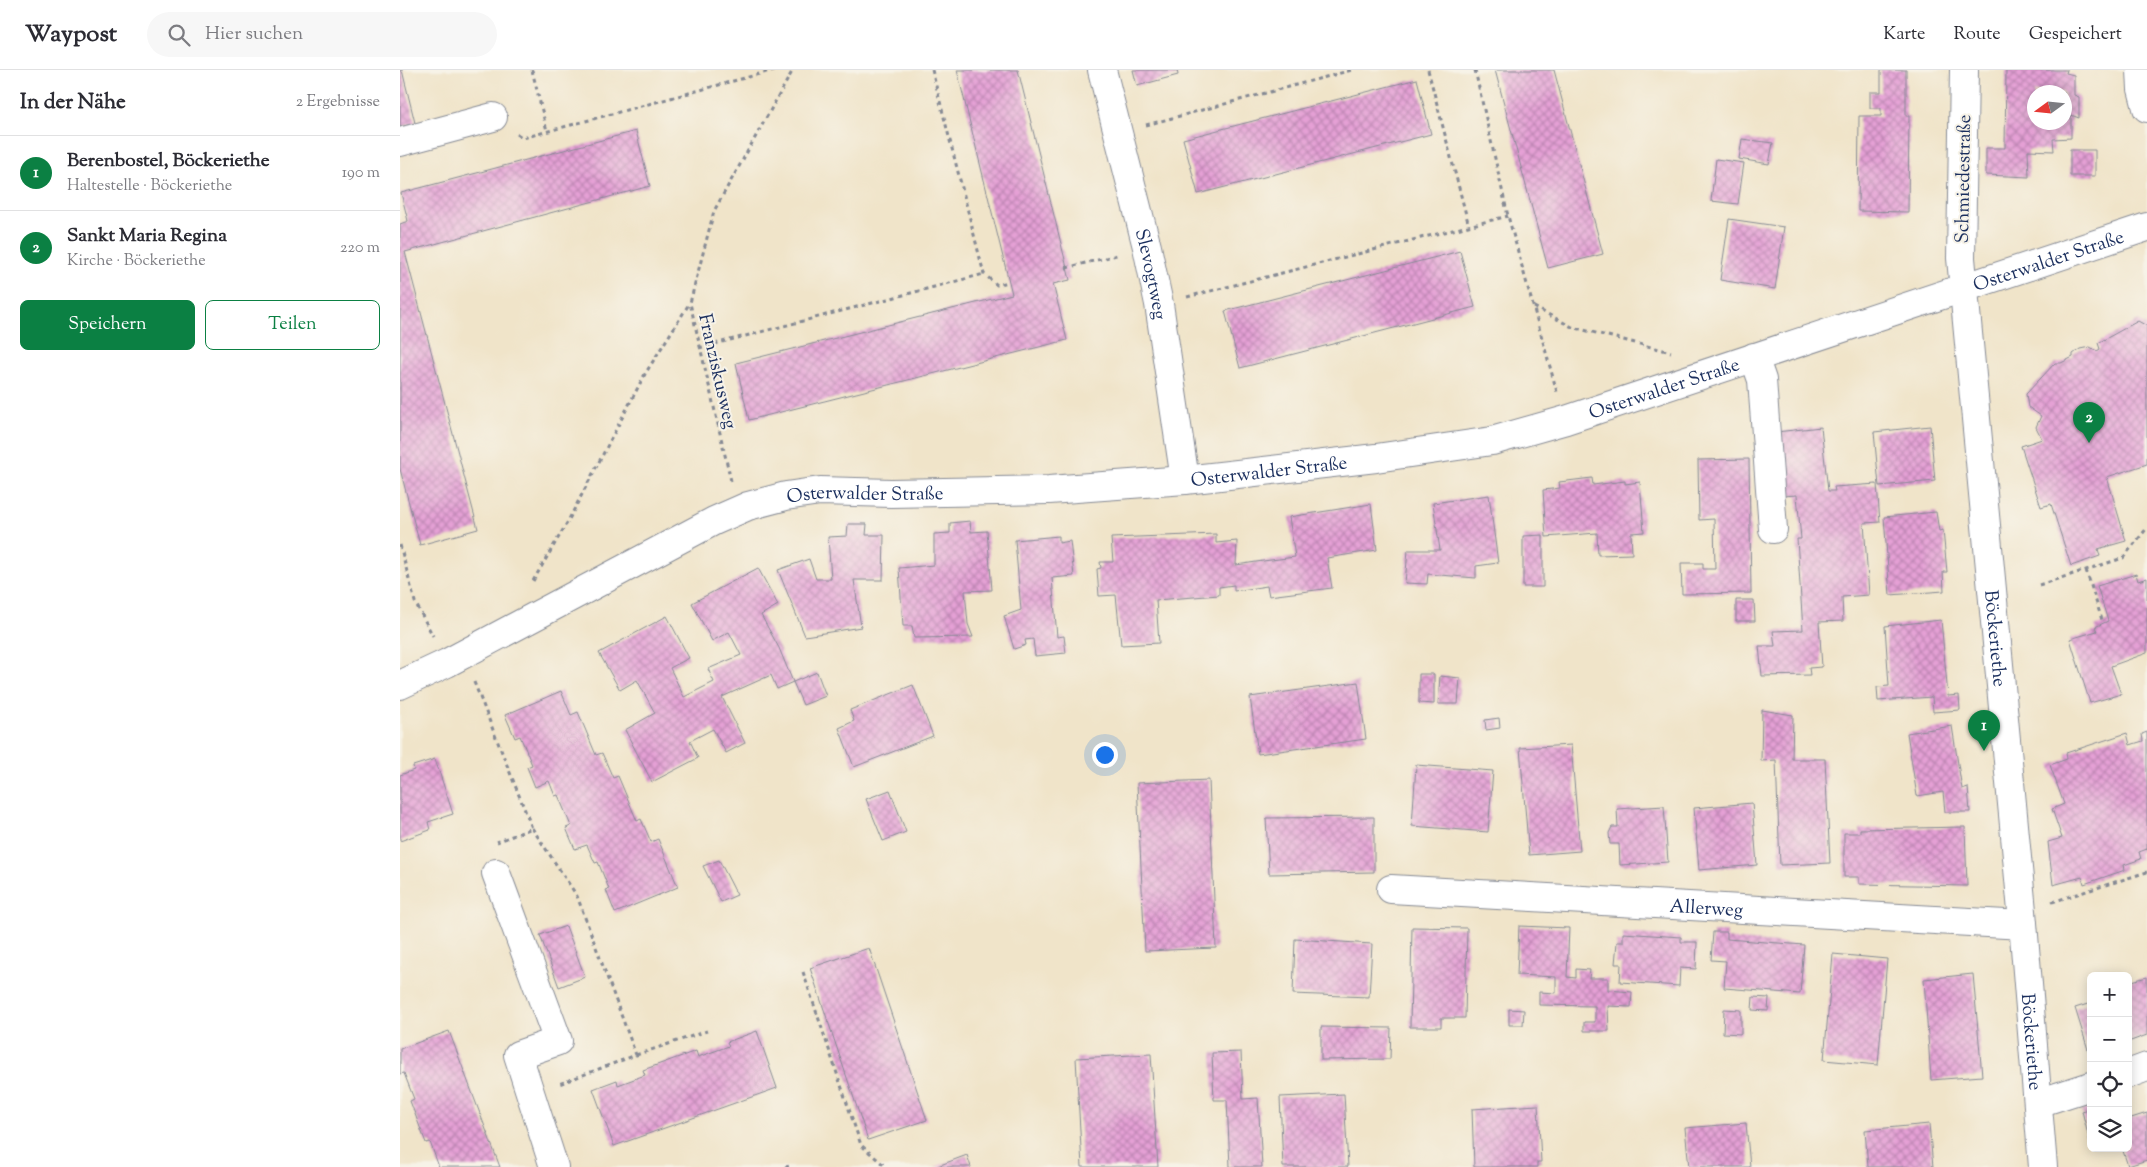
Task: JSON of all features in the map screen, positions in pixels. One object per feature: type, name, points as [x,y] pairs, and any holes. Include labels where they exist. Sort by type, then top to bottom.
[{"type":"street","name":"Slevogtweg","points":[[1102,70],[1147,247],[1159,304],[1185,480]]},
{"type":"street","name":"Schmiedestraße","points":[[1964,70],[1961,258],[1964,288]]},
{"type":"street","points":[[2141,70],[2142,89],[2147,108]]},
{"type":"street","points":[[400,142],[493,117]]},
{"type":"street","name":"Osterwalder Straße","points":[[400,685],[447,663],[714,521],[748,506],[779,498],[820,492],[891,493],[1049,490],[1185,480],[1376,458],[1492,441],[1566,420],[2147,227]]},
{"type":"street","name":"Böckeriethe","points":[[1964,288],[2023,918],[2044,1167]]},
{"type":"street","points":[[1754,357],[1762,380],[1773,529]]},
{"type":"street","points":[[496,873],[558,1041],[518,1055],[554,1167]]},
{"type":"street","name":"Allerweg","points":[[1391,889],[2023,918]]},
{"type":"street","points":[[2132,1073],[2147,1068]]},
{"type":"street","points":[[2038,1103],[2087,1087]]},
{"type":"path","points":[[532,70],[548,131],[774,70]]},
{"type":"path","name":"Franziskusweg","points":[[733,489],[690,303],[714,211],[793,70]]},
{"type":"path","points":[[932,70],[984,274],[997,285],[1008,282]]},
{"type":"path","points":[[1117,133],[1352,70]]},
{"type":"path","points":[[1428,70],[1469,226]]},
{"type":"path","points":[[1475,70],[1508,216],[1560,401]]},
{"type":"path","points":[[1159,304],[1508,216]]},
{"type":"path","points":[[1066,268],[1147,247]]},
{"type":"path","points":[[699,348],[984,274]]},
{"type":"path","points":[[529,588],[567,523],[645,374],[690,303]]},
{"type":"path","points":[[1534,307],[1572,327],[1673,352]]},
{"type":"path","points":[[2039,585],[2123,558],[2147,528]]},
{"type":"path","points":[[400,545],[415,602],[436,643]]},
{"type":"path","points":[[2086,570],[2102,623]]},
{"type":"path","points":[[471,674],[532,828],[577,896],[636,1055]]},
{"type":"path","points":[[496,873],[487,847],[532,828]]},
{"type":"path","points":[[2023,918],[2147,872]]},
{"type":"path","points":[[803,972],[861,1145],[886,1167]]},
{"type":"path","points":[[530,1094],[707,1031]]},
{"type":"building","points":[[400,70],[402,70],[415,123],[400,127]]},
{"type":"building","points":[[957,70],[1018,70],[1070,280],[1053,284],[1067,340],[749,420],[736,363],[1012,294]]},
{"type":"building","points":[[1133,70],[1177,70],[1178,75],[1137,86]]},
{"type":"building","points":[[1495,70],[1554,70],[1603,254],[1548,268]]},
{"type":"building","points":[[1881,70],[1906,70],[1906,116],[1909,116],[1908,212],[1858,211],[1859,116],[1881,116],[1881,108],[1870,108],[1870,92],[1881,92]]},
{"type":"building","points":[[2006,70],[2067,70],[2066,73],[2074,75],[2074,95],[2079,97],[2079,118],[2072,115],[2072,85],[2027,85],[2027,130],[2071,130],[2071,138],[2053,139],[2054,151],[2028,150],[2029,177],[1986,175],[1986,148],[2005,148]]},
{"type":"building","points":[[1417,79],[1431,134],[1198,194],[1183,139]]},
{"type":"building","points":[[636,131],[650,186],[405,252],[478,529],[420,545],[400,469],[400,224],[408,221],[401,193]]},
{"type":"building","points":[[1742,139],[1773,143],[1769,164],[1739,159]]},
{"type":"building","points":[[2070,150],[2095,150],[2095,176],[2070,176]]},
{"type":"building","points":[[1716,159],[1744,163],[1738,204],[1711,201]]},
{"type":"building","points":[[1729,219],[1784,227],[1775,289],[1720,280]]},
{"type":"building","points":[[1460,251],[1475,307],[1240,368],[1225,311]]},
{"type":"building","points":[[2138,321],[2147,326],[2147,464],[2107,477],[2126,541],[2098,549],[2100,556],[2071,566],[2051,504],[2041,507],[2021,446],[2042,439],[2036,427],[2041,416],[2028,407],[2026,394],[2055,363],[2061,363],[2073,357],[2073,354],[2080,349],[2090,347],[2097,351],[2100,349],[2098,343]]},
{"type":"building","points":[[1930,426],[1935,481],[1879,486],[1874,432]]},
{"type":"building","points":[[1821,427],[1828,491],[1835,491],[1834,487],[1877,484],[1880,522],[1864,523],[1869,595],[1842,597],[1843,621],[1819,622],[1822,667],[1809,668],[1810,675],[1762,676],[1759,646],[1775,646],[1773,631],[1803,630],[1797,539],[1801,539],[1797,495],[1782,496],[1776,432]]},
{"type":"building","points":[[1749,459],[1751,593],[1682,594],[1681,563],[1703,563],[1703,569],[1715,569],[1714,519],[1699,520],[1698,460]]},
{"type":"building","points":[[1592,478],[1593,485],[1625,481],[1625,484],[1640,482],[1644,532],[1631,533],[1632,554],[1598,555],[1597,533],[1546,537],[1543,490],[1560,488],[1559,482]]},
{"type":"building","points":[[1489,495],[1498,563],[1476,566],[1476,578],[1428,574],[1427,584],[1405,583],[1408,550],[1440,550],[1433,503]]},
{"type":"building","points":[[1371,504],[1377,550],[1327,558],[1332,588],[1269,596],[1267,586],[1234,591],[1234,585],[1219,587],[1219,595],[1156,600],[1159,643],[1121,645],[1116,595],[1099,596],[1097,569],[1101,568],[1100,562],[1113,562],[1111,538],[1216,534],[1216,543],[1237,541],[1236,565],[1295,557],[1289,517]]},
{"type":"building","points":[[1936,512],[1939,531],[1943,530],[1947,572],[1943,572],[1944,591],[1890,595],[1884,517]]},
{"type":"building","points":[[970,521],[971,532],[987,531],[992,590],[965,591],[968,624],[973,637],[914,638],[912,626],[903,626],[899,568],[934,565],[934,534],[950,533],[950,523]]},
{"type":"building","points":[[848,524],[867,524],[866,535],[884,535],[883,580],[854,580],[861,627],[805,636],[778,570],[809,559],[816,579],[831,579],[828,537],[847,536]]},
{"type":"building","points":[[1543,535],[1543,587],[1523,587],[1523,536]]},
{"type":"building","points":[[1059,536],[1059,543],[1070,541],[1074,576],[1052,578],[1057,637],[1064,636],[1066,653],[1035,656],[1033,639],[1025,640],[1026,645],[1014,649],[1004,616],[1021,610],[1015,540]]},
{"type":"building","points":[[758,568],[778,605],[761,615],[779,648],[793,682],[777,689],[771,675],[722,697],[745,743],[726,753],[713,729],[690,741],[698,758],[652,782],[625,730],[655,713],[637,680],[620,690],[599,653],[667,616],[689,658],[670,668],[684,697],[714,682],[708,669],[741,655],[729,632],[712,641],[692,603]]},
{"type":"building","points":[[2136,574],[2138,581],[2147,578],[2147,653],[2111,666],[2121,694],[2090,703],[2070,639],[2097,631],[2095,627],[2108,621],[2097,586]]},
{"type":"building","points":[[1736,600],[1754,600],[1755,621],[1736,621]]},
{"type":"building","points":[[1941,620],[1948,696],[1959,695],[1960,710],[1933,712],[1932,697],[1878,701],[1877,687],[1889,686],[1885,626]]},
{"type":"building","points":[[817,672],[826,696],[803,705],[793,682]]},
{"type":"building","points":[[1419,674],[1434,674],[1434,704],[1419,703]]},
{"type":"building","points":[[1440,676],[1460,678],[1458,704],[1438,704]]},
{"type":"building","points":[[1358,682],[1366,739],[1258,754],[1250,697]]},
{"type":"building","points":[[913,685],[933,736],[854,767],[839,728],[854,721],[850,710]]},
{"type":"building","points":[[561,691],[571,715],[578,712],[596,755],[602,753],[613,778],[618,776],[637,821],[641,819],[651,842],[658,839],[678,887],[615,913],[606,890],[609,889],[598,862],[595,863],[587,845],[575,849],[566,828],[571,826],[558,795],[555,796],[549,781],[535,787],[527,767],[532,765],[526,750],[520,736],[515,738],[505,715]]},
{"type":"building","points":[[1762,710],[1793,715],[1792,759],[1825,759],[1830,863],[1780,865],[1776,760],[1761,761]]},
{"type":"building","points":[[1499,718],[1500,728],[1486,730],[1485,720]]},
{"type":"building","points":[[1952,726],[1962,789],[1968,787],[1970,812],[1945,812],[1943,792],[1917,796],[1907,733]]},
{"type":"building","points":[[2147,732],[2147,849],[2139,852],[2141,859],[2124,865],[2125,870],[2084,884],[2082,877],[2053,885],[2048,842],[2062,838],[2052,809],[2064,804],[2050,765],[2067,759],[2066,753],[2127,733],[2130,745],[2143,741],[2142,734]]},
{"type":"building","points":[[1571,745],[1580,851],[1529,855],[1520,748]]},
{"type":"building","points":[[435,759],[453,814],[428,822],[430,830],[400,841],[400,775],[414,770],[413,766]]},
{"type":"building","points":[[1416,765],[1493,771],[1488,832],[1412,826]]},
{"type":"building","points":[[1209,780],[1216,948],[1145,951],[1137,783]]},
{"type":"building","points":[[890,790],[906,832],[883,841],[866,799]]},
{"type":"building","points":[[1752,803],[1757,865],[1699,870],[1694,808]]},
{"type":"building","points":[[1664,806],[1668,862],[1620,865],[1619,844],[1610,844],[1609,833],[1612,827],[1618,827],[1617,809]]},
{"type":"building","points":[[1374,817],[1374,872],[1269,874],[1266,818]]},
{"type":"building","points":[[1965,827],[1967,886],[1859,884],[1859,877],[1844,877],[1844,833],[1860,833],[1860,829]]},
{"type":"building","points":[[719,860],[737,895],[721,902],[703,866]]},
{"type":"building","points":[[566,926],[585,977],[559,987],[540,935]]},
{"type":"building","points":[[1519,926],[1569,928],[1567,977],[1576,978],[1576,969],[1590,970],[1589,978],[1608,978],[1608,990],[1632,992],[1631,1007],[1608,1006],[1609,1031],[1584,1031],[1584,1022],[1595,1022],[1595,1006],[1539,1005],[1539,992],[1556,993],[1556,977],[1517,975]]},
{"type":"building","points":[[1412,927],[1467,928],[1465,1018],[1441,1018],[1441,1027],[1410,1027]]},
{"type":"building","points":[[1713,932],[1727,932],[1727,939],[1804,945],[1800,994],[1724,988],[1726,961],[1711,960]]},
{"type":"building","points":[[1623,933],[1681,937],[1681,942],[1697,942],[1696,969],[1680,968],[1679,986],[1620,982],[1621,964],[1615,964],[1617,942],[1623,942]]},
{"type":"building","points":[[1295,939],[1372,944],[1369,997],[1293,994]]},
{"type":"building","points":[[869,948],[927,1120],[868,1140],[810,968]]},
{"type":"building","points":[[1833,954],[1887,959],[1878,1065],[1824,1060]]},
{"type":"building","points":[[1973,974],[1982,1076],[1931,1080],[1924,979]]},
{"type":"building","points":[[2147,977],[2147,1035],[2132,1041],[2132,1017],[2132,981]]},
{"type":"building","points":[[1753,997],[1769,998],[1768,1011],[1752,1010]]},
{"type":"building","points":[[2087,1004],[2087,1046],[2075,1008]]},
{"type":"building","points":[[1509,1009],[1524,1010],[1523,1025],[1509,1025]]},
{"type":"building","points":[[1724,1009],[1741,1010],[1741,1034],[1723,1033]]},
{"type":"building","points":[[1321,1027],[1391,1028],[1390,1059],[1321,1060]]},
{"type":"building","points":[[449,1031],[500,1167],[439,1167],[430,1142],[426,1143],[410,1101],[414,1099],[404,1073],[400,1074],[400,1049]]},
{"type":"building","points":[[757,1031],[777,1088],[614,1146],[593,1089],[617,1080],[618,1085],[645,1075],[643,1070],[696,1051],[698,1057],[729,1046],[727,1042]]},
{"type":"building","points":[[1241,1052],[1243,1099],[1258,1098],[1262,1167],[1230,1167],[1227,1100],[1214,1100],[1212,1053]]},
{"type":"building","points":[[1151,1054],[1158,1167],[1082,1167],[1076,1058]]},
{"type":"building","points":[[1344,1094],[1348,1167],[1283,1167],[1280,1097]]},
{"type":"building","points":[[1538,1105],[1541,1162],[1537,1162],[1537,1167],[1474,1167],[1472,1109]]},
{"type":"building","points":[[2087,1109],[2087,1131],[2082,1111]]},
{"type":"building","points":[[2147,1113],[2147,1160],[2128,1166],[2123,1152],[2132,1152],[2132,1118]]},
{"type":"building","points":[[1746,1123],[1750,1167],[1689,1167],[1685,1128]]},
{"type":"building","points":[[1929,1124],[1933,1167],[1868,1167],[1865,1130]]},
{"type":"building","points":[[967,1155],[971,1167],[935,1167]]},
{"type":"place","name":"Sankt Maria Regina","points":[[2089,443]]},
{"type":"place","name":"Berenbostel, Böckeriethe","points":[[1984,751]]}]
